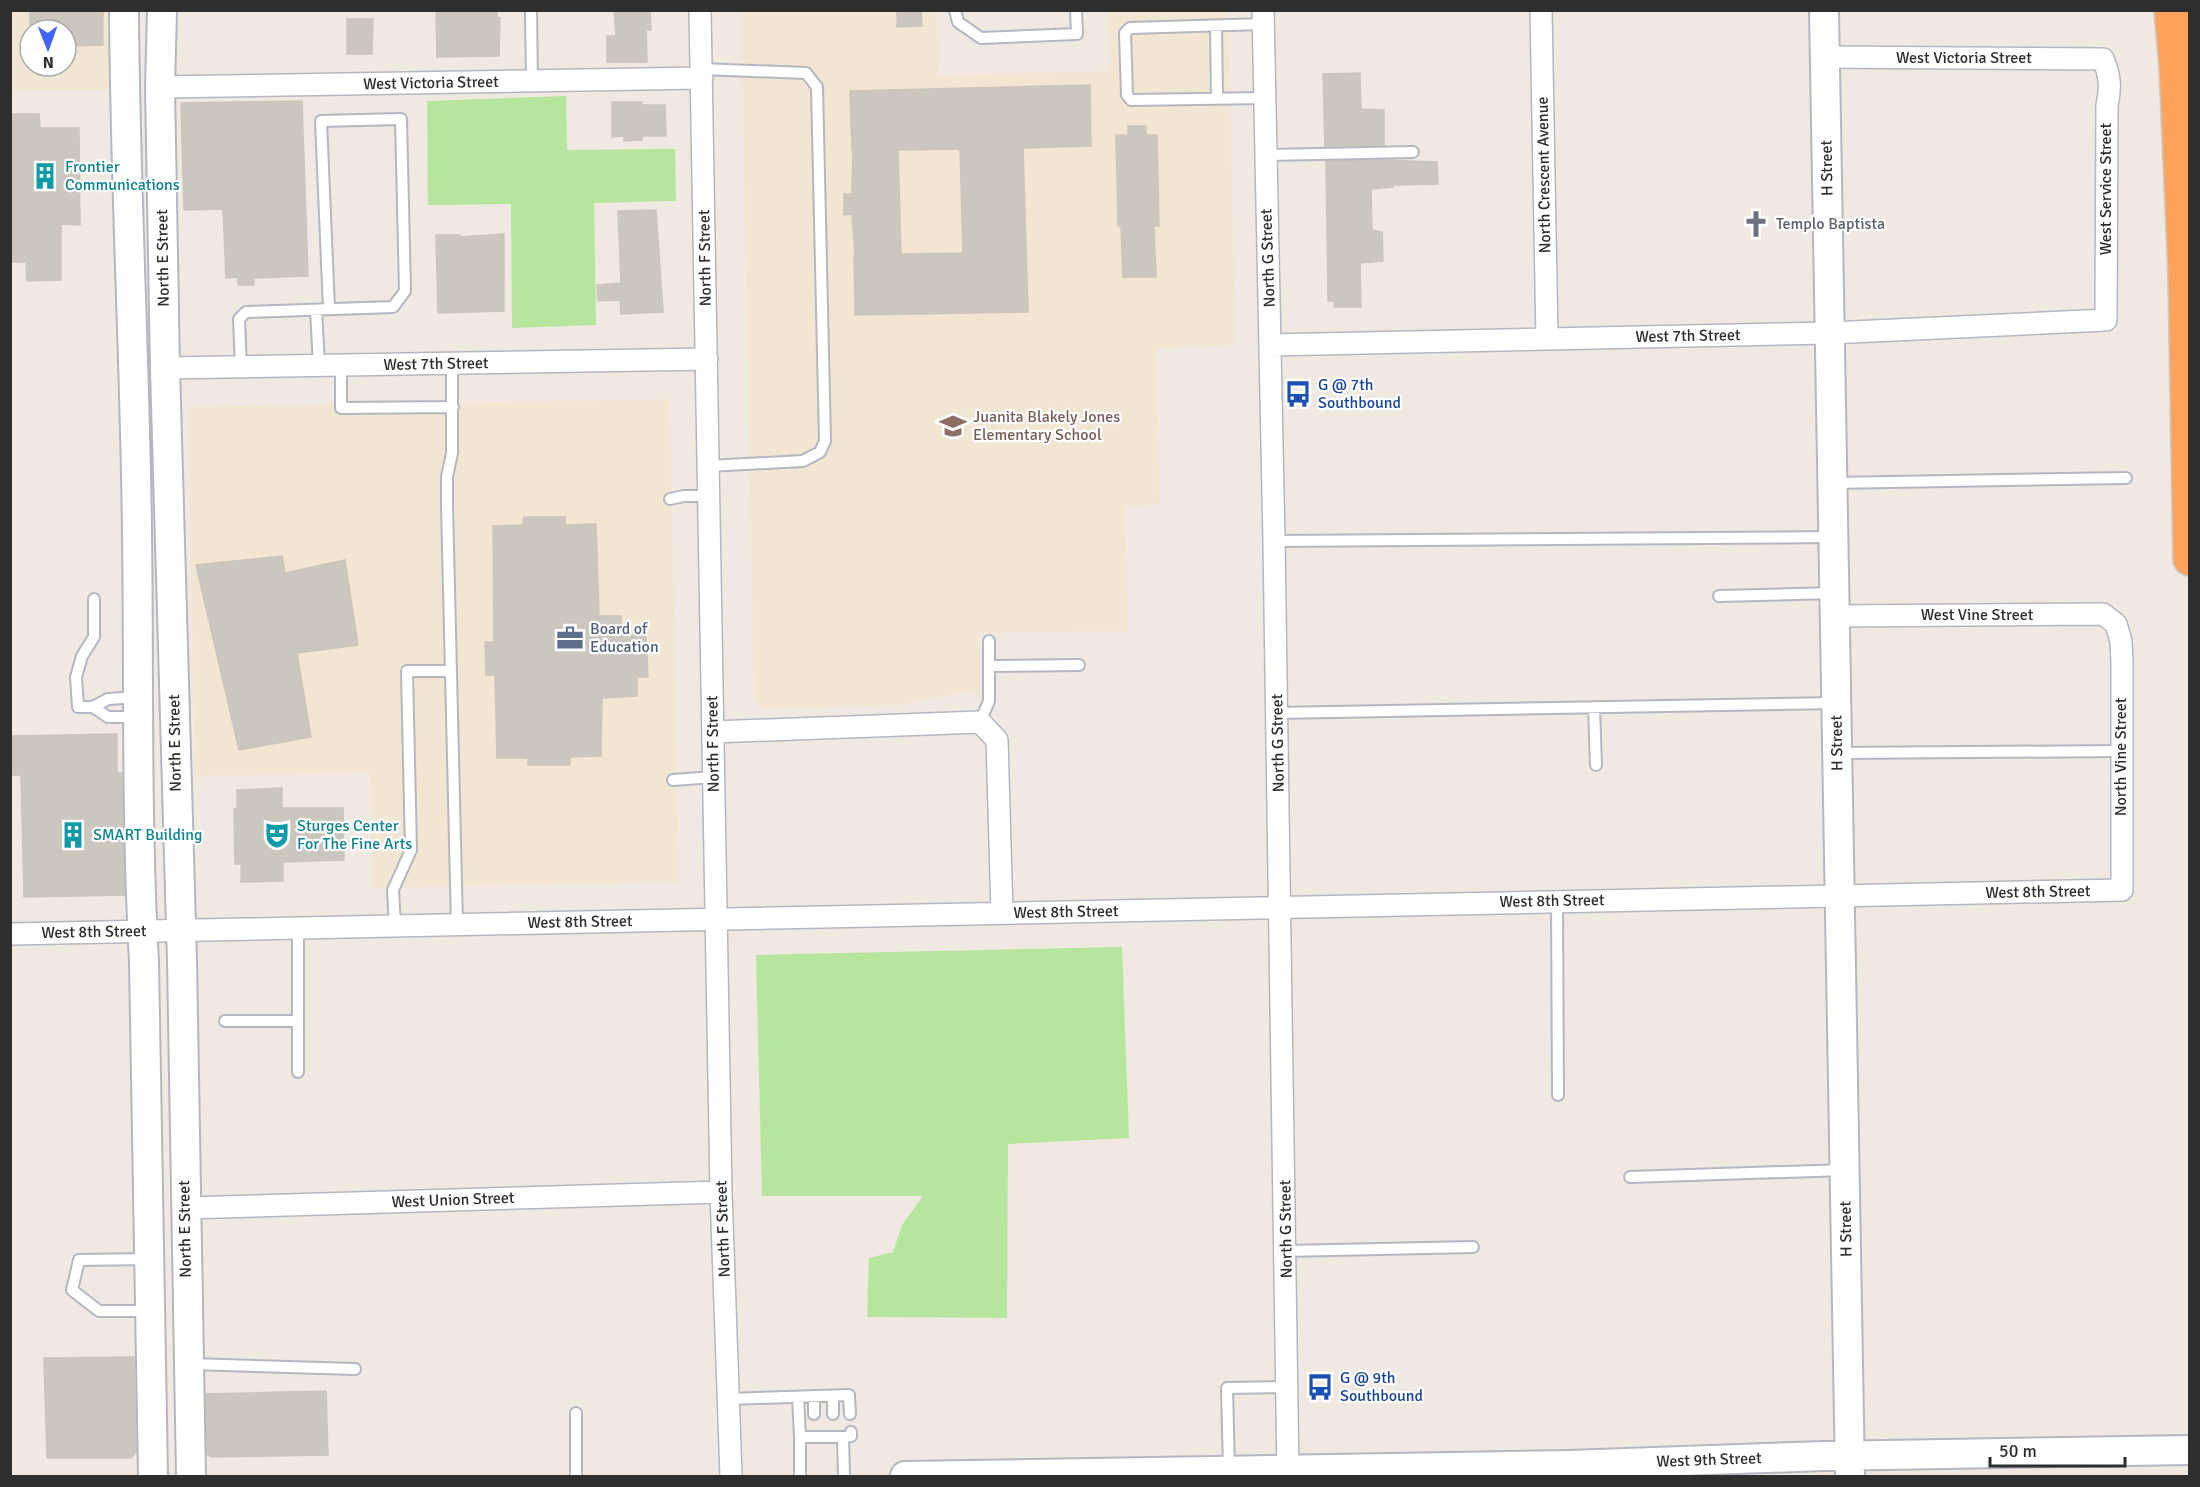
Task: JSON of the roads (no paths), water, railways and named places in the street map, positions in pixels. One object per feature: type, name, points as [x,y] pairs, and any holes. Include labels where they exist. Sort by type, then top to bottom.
[{"type":"highway","points":[[2171,10],[2176,66],[2185,273],[2190,559]]},
{"type":"main road","name":"North E Street","points":[[124,10],[137,532],[138,707],[153,1476]]},
{"type":"main road","name":"North E Street","points":[[162,10],[160,87],[165,368],[180,931],[190,1476]]},
{"type":"main road","name":"H Street","points":[[1824,10],[1850,1466]]},
{"type":"main road","name":"West 9th Street","points":[[905,1476],[1229,1470],[1288,1473],[1850,1466],[2151,1450],[2190,1450]]},
{"type":"street","name":"North F Street","points":[[700,10],[721,1192],[731,1476]]},
{"type":"street","name":"North Crescent Avenue","points":[[1541,10],[1547,339]]},
{"type":"street","name":"North G Street","points":[[1263,17],[1271,345],[1288,1473]]},
{"type":"street","name":"West Victoria Street","points":[[1825,57],[2103,59]]},
{"type":"street","name":"West Service Street","points":[[2103,59],[2109,73],[2110,92],[2107,105],[2106,320]]},
{"type":"street","name":"West Victoria Street","points":[[160,87],[532,81],[702,74]]},
{"type":"street","name":"West 7th Street","points":[[1271,345],[1830,333],[2106,320]]},
{"type":"street","name":"West 7th Street","points":[[165,368],[706,359]]},
{"type":"street","name":"West Vine Street","points":[[1835,605],[2103,615],[2116,624]]},
{"type":"street","name":"North Vine Street","points":[[2116,624],[2121,641],[2122,890]]},
{"type":"street","points":[[713,732],[980,723],[997,740],[1002,913]]},
{"type":"street","name":"West 8th Street","points":[[10,934],[2122,890]]},
{"type":"street","name":"West Union Street","points":[[185,1208],[721,1192]]},
{"type":"lane","points":[[531,10],[532,81]]},
{"type":"lane","points":[[955,10],[958,22],[981,38],[1077,34],[1076,10]]},
{"type":"lane","points":[[1263,17],[1216,26],[1130,28],[1125,33],[1127,95],[1131,100],[1265,98]]},
{"type":"lane","points":[[1216,26],[1217,98]]},
{"type":"lane","points":[[702,74],[806,73],[817,87],[825,429],[825,441],[820,452],[803,461],[708,466]]},
{"type":"lane","points":[[241,367],[239,319],[246,312],[393,307],[405,291],[401,119],[321,121],[329,309]]},
{"type":"lane","points":[[1266,155],[1413,152]]},
{"type":"lane","points":[[316,310],[319,366]]},
{"type":"lane","points":[[452,363],[452,453],[447,477],[457,925]]},
{"type":"lane","points":[[341,365],[341,408],[453,407]]},
{"type":"lane","points":[[1833,483],[2126,478]]},
{"type":"lane","points":[[670,499],[684,496],[709,496]]},
{"type":"lane","points":[[1274,541],[1834,537]]},
{"type":"lane","points":[[1719,596],[1835,605]]},
{"type":"lane","points":[[94,599],[94,637],[82,656],[76,677],[78,707],[93,707],[108,699],[138,707]]},
{"type":"lane","points":[[980,723],[989,701],[989,641]]},
{"type":"lane","points":[[990,666],[1079,664]]},
{"type":"lane","points":[[395,926],[393,890],[411,850],[407,671],[450,671]]},
{"type":"lane","points":[[1277,713],[1837,703]]},
{"type":"lane","points":[[93,707],[108,717],[138,707]]},
{"type":"lane","points":[[1594,707],[1596,765]]},
{"type":"lane","points":[[1838,753],[2121,751]]},
{"type":"lane","points":[[673,780],[714,777]]},
{"type":"lane","points":[[1557,901],[1558,1095]]},
{"type":"lane","points":[[298,928],[298,1072]]},
{"type":"lane","points":[[225,1021],[297,1021]]},
{"type":"lane","points":[[1630,1177],[1845,1170]]},
{"type":"lane","points":[[1286,1251],[1473,1247]]},
{"type":"lane","points":[[149,1259],[79,1260],[72,1290],[99,1311],[150,1311]]},
{"type":"lane","points":[[188,1364],[355,1370]]},
{"type":"lane","points":[[1229,1470],[1227,1388],[1288,1387]]},
{"type":"lane","points":[[728,1399],[849,1395],[850,1414]]},
{"type":"lane","points":[[814,1396],[814,1414]]},
{"type":"lane","points":[[833,1396],[833,1414]]},
{"type":"lane","points":[[798,1397],[800,1476]]},
{"type":"lane","points":[[576,1413],[576,1476]]},
{"type":"lane","points":[[800,1437],[815,1434],[840,1434],[844,1476]]},
{"type":"place","name":"Frontier Communications","points":[[45,176]]},
{"type":"place","name":"Templo Baptista","points":[[1756,224]]},
{"type":"place","name":"G @ 7th Southbound","points":[[1298,394]]},
{"type":"place","name":"Juanita Blakely Jones Elementary School","points":[[953,426]]},
{"type":"place","name":"Board of Education","points":[[570,638]]},
{"type":"place","name":"SMART Building","points":[[73,835]]},
{"type":"place","name":"Sturges Center For The Fine Arts","points":[[277,835]]},
{"type":"place","name":"G @ 9th Southbound","points":[[1320,1387]]}]
